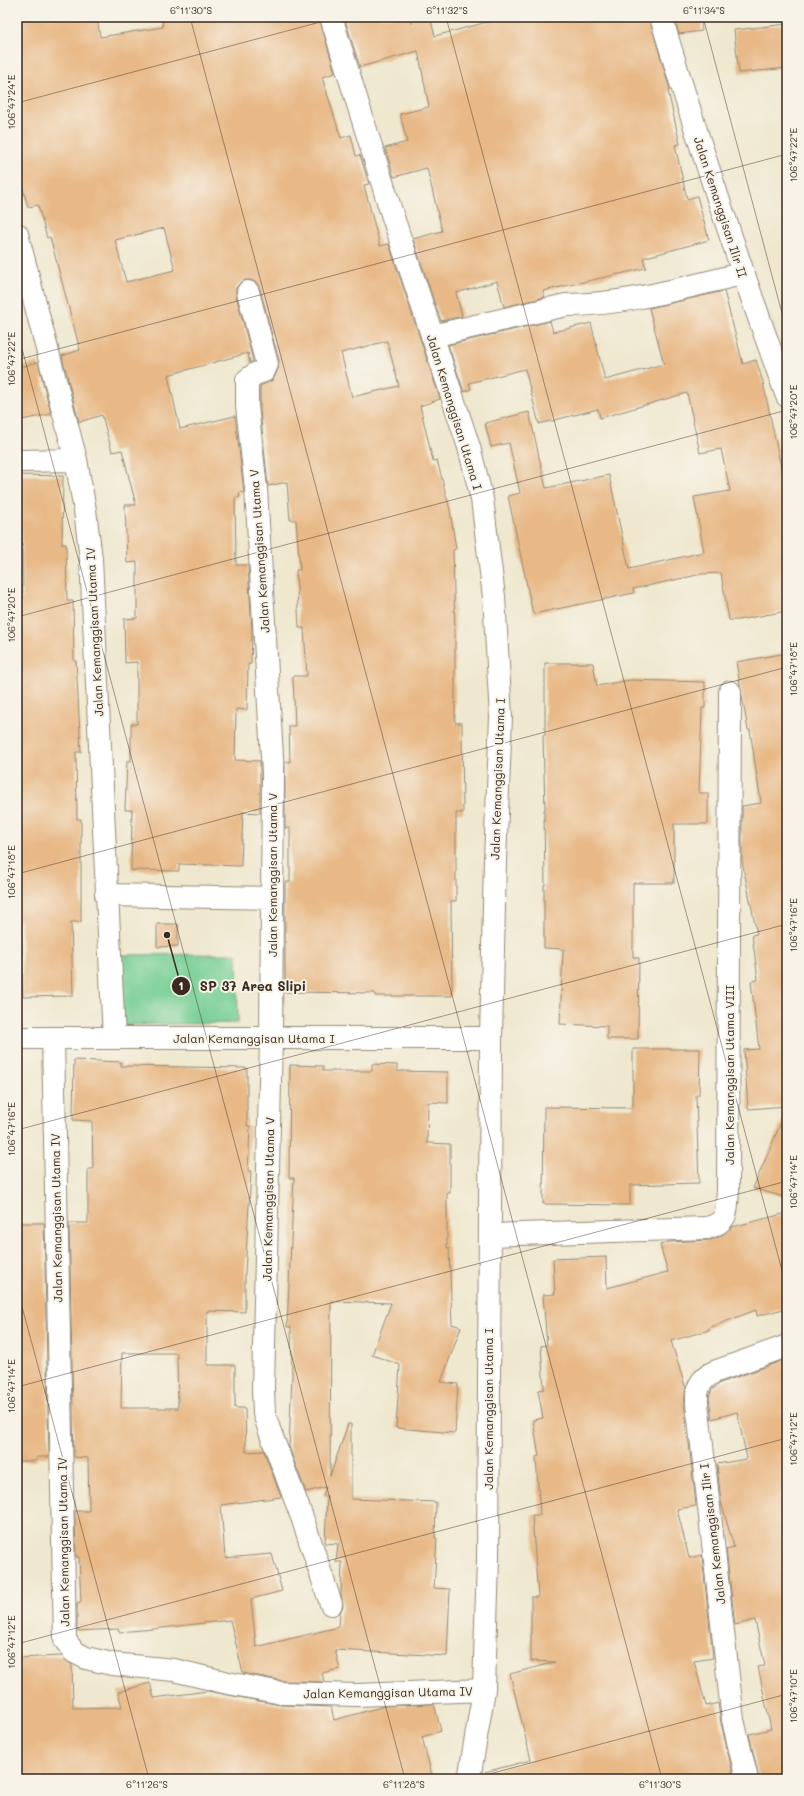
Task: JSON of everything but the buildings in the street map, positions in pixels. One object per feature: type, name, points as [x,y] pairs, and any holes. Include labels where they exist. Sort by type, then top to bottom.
[{"type":"street","name":"Jalan Kemanggisan Utama I","points":[[331,17],[432,336],[469,447],[482,499],[494,597],[501,717],[495,860],[491,1038],[488,1559],[484,1690],[469,1779]]},
{"type":"street","name":"Jalan Kemanggisan Ilir II","points":[[661,17],[691,117],[742,274],[787,396]]},
{"type":"street","name":"Jalan Kemanggisan Utama IV","points":[[17,234],[76,460],[85,510],[91,559],[114,1038]]},
{"type":"street","points":[[432,336],[566,305],[584,305],[622,301],[742,274]]},
{"type":"street","name":"Jalan Kemanggisan Utama V","points":[[248,292],[267,364],[264,371],[255,374],[247,380],[247,406],[256,489],[273,773],[271,1038],[263,1389],[264,1412],[303,1520],[331,1604]]},
{"type":"street","points":[[17,461],[76,460]]},
{"type":"street","name":"Jalan Kemanggisan Utama VIII","points":[[490,1235],[707,1228],[722,1222],[726,1217],[728,1190],[730,692]]},
{"type":"street","points":[[106,895],[272,898]]},
{"type":"street","name":"Jalan Kemanggisan Utama I","points":[[17,1038],[491,1038]]},
{"type":"street","name":"Jalan Kemanggisan Utama IV","points":[[53,1038],[65,1640],[74,1652],[86,1658],[112,1664],[174,1670],[228,1683],[282,1693],[357,1695],[484,1690]]},
{"type":"street","name":"Jalan Kemanggisan Ilir I","points":[[747,1779],[733,1720],[700,1428],[697,1389],[703,1379],[714,1372],[787,1346]]},
{"type":"green space","points":[[237,954],[238,1023],[113,1025],[113,955]]},
{"type":"place","name":"SP 37 Area Slipi","points":[[167,935]]}]
